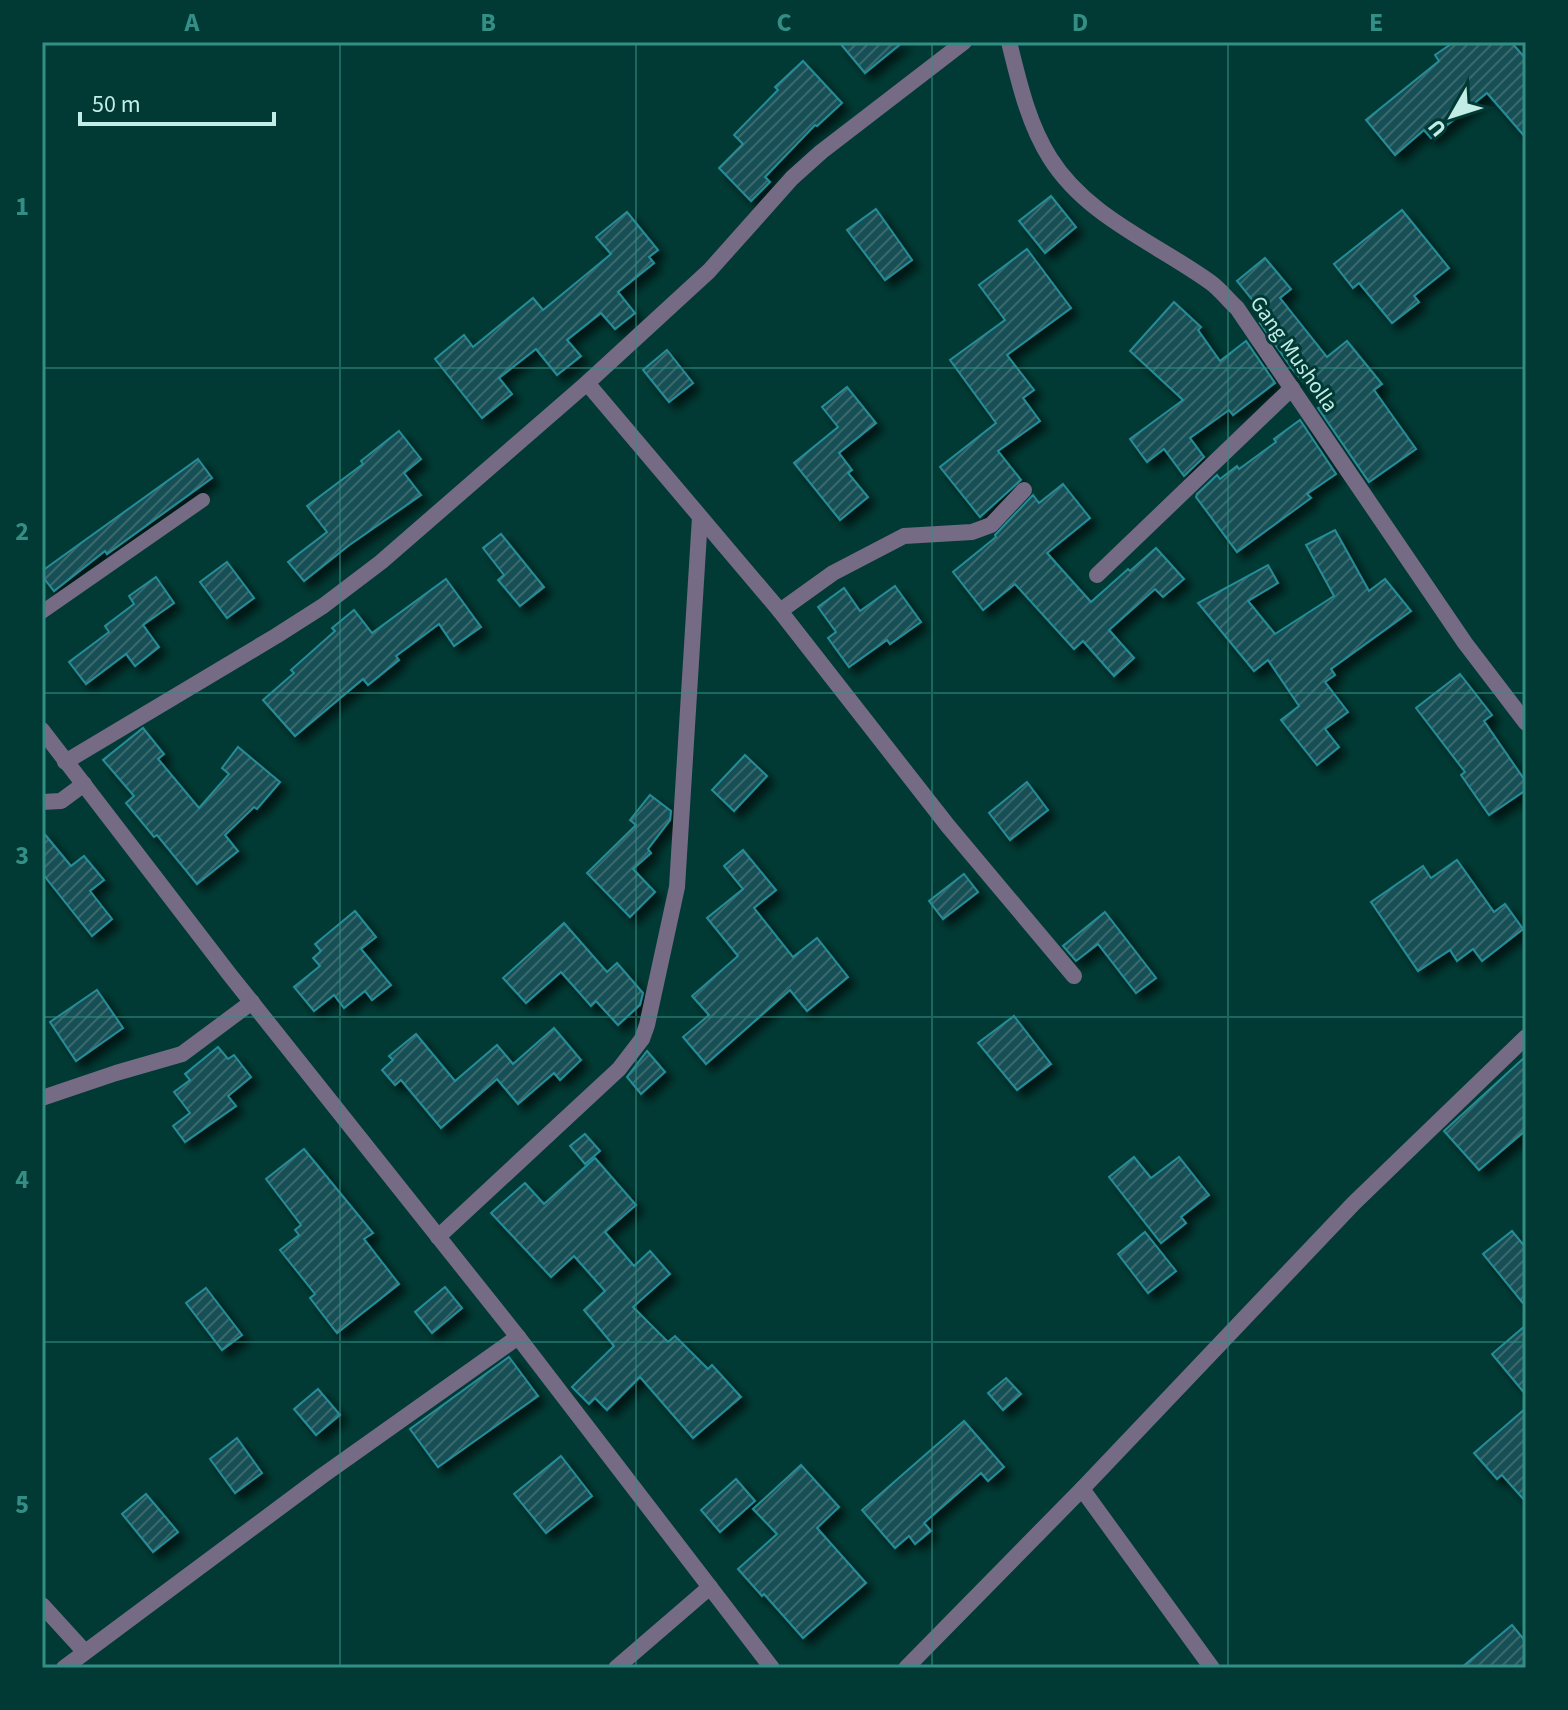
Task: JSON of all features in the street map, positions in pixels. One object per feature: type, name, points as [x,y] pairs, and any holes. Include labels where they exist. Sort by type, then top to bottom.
[{"type":"street","points":[[65,762],[323,606],[381,562],[587,383],[709,271],[792,178],[821,152],[964,42]]},
{"type":"street","name":"Gang Musholla","points":[[1009,42],[1036,132],[1070,185],[1113,219],[1213,284],[1237,308],[1465,643],[1526,723]]},
{"type":"street","points":[[587,383],[780,611],[948,826],[1074,976]]},
{"type":"street","points":[[1097,575],[1292,388]]},
{"type":"street","points":[[780,611],[833,573],[904,536],[972,532],[991,525],[1024,490]]},
{"type":"street","points":[[438,1237],[619,1069],[642,1039],[677,887],[700,517]]},
{"type":"street","points":[[42,730],[438,1237],[512,1341],[772,1668]]},
{"type":"street","points":[[42,802],[61,801],[84,784]]},
{"type":"street","points":[[42,1098],[182,1054],[252,1002]]},
{"type":"street","points":[[906,1668],[1082,1489],[1354,1203],[1526,1037]]},
{"type":"street","points":[[64,1668],[512,1341]]},
{"type":"street","points":[[1082,1489],[1212,1668]]},
{"type":"street","points":[[616,1668],[710,1587]]},
{"type":"street","points":[[42,1605],[84,1651]]},
{"type":"lane","points":[[42,612],[203,500]]},
{"type":"building","points":[[839,42],[903,42],[865,73]]},
{"type":"building","points":[[1454,42],[1511,42],[1526,59],[1526,138],[1487,93],[1431,138],[1424,130],[1395,155],[1366,120],[1439,61],[1435,55]]},
{"type":"building","points":[[803,61],[842,103],[815,125],[765,177],[770,182],[751,201],[719,168],[743,144],[734,135],[778,90],[775,87]]},
{"type":"building","points":[[1051,196],[1076,227],[1045,253],[1019,221]]},
{"type":"building","points":[[876,209],[912,260],[885,280],[847,230]]},
{"type":"building","points":[[1402,210],[1449,268],[1414,296],[1419,302],[1392,323],[1359,283],[1353,288],[1334,264]]},
{"type":"building","points":[[627,212],[658,250],[649,257],[654,263],[618,292],[635,313],[615,329],[601,313],[567,340],[581,356],[557,375],[536,349],[499,378],[512,394],[482,418],[435,359],[464,335],[473,347],[533,298],[543,310],[611,254],[596,237]]},
{"type":"building","points":[[1027,249],[1071,308],[1007,355],[1034,390],[1023,398],[1040,421],[998,451],[1021,480],[980,517],[940,467],[996,423],[950,360],[1005,320],[979,285]]},
{"type":"building","points":[[1265,258],[1291,289],[1280,298],[1327,357],[1347,341],[1382,384],[1374,390],[1416,449],[1369,482],[1318,408],[1323,405],[1293,370],[1260,323],[1267,318],[1237,281]]},
{"type":"building","points":[[1174,302],[1201,327],[1198,330],[1220,361],[1246,341],[1275,383],[1233,415],[1229,410],[1190,438],[1204,457],[1184,476],[1164,449],[1147,462],[1130,439],[1183,400],[1130,351]]},
{"type":"building","points":[[667,350],[693,383],[669,402],[643,370]]},
{"type":"building","points":[[847,387],[876,423],[839,453],[852,470],[848,473],[868,497],[840,520],[794,463],[838,427],[822,407]]},
{"type":"building","points":[[1300,420],[1336,474],[1307,494],[1311,498],[1237,552],[1196,497],[1197,494],[1217,475],[1220,479],[1237,466],[1239,469]]},
{"type":"building","points":[[399,431],[421,459],[404,473],[421,495],[304,581],[288,562],[327,532],[307,506],[363,464],[361,461]]},
{"type":"building","points":[[198,459],[212,478],[107,554],[105,551],[54,591],[42,576],[42,571]]},
{"type":"building","points":[[1063,484],[1090,518],[1047,553],[1091,602],[1156,548],[1184,579],[1163,597],[1155,589],[1109,630],[1134,658],[1114,676],[1083,641],[1074,649],[1015,584],[983,610],[953,572],[996,537],[1033,495],[1039,503]]},
{"type":"building","points":[[1335,530],[1369,591],[1385,579],[1411,611],[1331,669],[1335,675],[1325,682],[1348,712],[1325,729],[1339,747],[1317,765],[1281,720],[1299,706],[1268,660],[1254,671],[1198,603],[1268,565],[1278,583],[1248,601],[1275,634],[1334,596],[1306,545]]},
{"type":"building","points":[[501,534],[544,587],[520,606],[498,580],[504,575],[483,548]]},
{"type":"building","points":[[227,562],[254,598],[227,618],[200,582]]},
{"type":"building","points":[[156,577],[174,603],[143,625],[159,647],[135,666],[126,654],[86,684],[69,662],[109,632],[105,626],[134,604],[129,596]]},
{"type":"building","points":[[446,579],[481,627],[454,646],[439,624],[396,656],[399,660],[368,685],[363,679],[295,736],[263,700],[335,631],[332,628],[354,610],[372,633]]},
{"type":"building","points":[[895,586],[921,622],[890,644],[887,640],[849,667],[828,638],[836,632],[818,607],[844,588],[860,611]]},
{"type":"building","points":[[1460,674],[1492,715],[1484,721],[1526,782],[1526,790],[1489,815],[1461,775],[1465,772],[1416,708]]},
{"type":"building","points":[[143,728],[164,754],[158,759],[199,808],[229,774],[222,768],[238,747],[280,782],[257,809],[254,807],[225,835],[238,851],[197,884],[126,803],[134,796],[103,760]]},
{"type":"building","points":[[745,755],[767,776],[734,811],[712,790]]},
{"type":"building","points":[[1027,782],[1048,810],[1010,840],[989,813]]},
{"type":"building","points":[[650,795],[671,811],[670,820],[648,849],[651,853],[633,869],[655,892],[630,917],[587,873],[636,825],[630,820]]},
{"type":"building","points":[[42,831],[71,866],[84,856],[104,880],[90,891],[112,919],[92,936],[42,873]]},
{"type":"building","points":[[743,850],[776,890],[754,908],[793,957],[817,938],[848,977],[807,1011],[790,990],[706,1064],[683,1037],[709,1015],[692,996],[738,956],[707,918],[743,889],[724,866]]},
{"type":"building","points":[[1457,860],[1494,912],[1505,904],[1523,929],[1482,961],[1473,949],[1457,961],[1450,950],[1418,971],[1371,902],[1423,866],[1431,878]]},
{"type":"building","points":[[964,874],[978,892],[943,919],[929,901]]},
{"type":"building","points":[[355,911],[376,937],[361,949],[391,985],[372,1000],[365,991],[344,1008],[334,995],[314,1011],[294,987],[320,966],[313,958],[321,951],[315,944]]},
{"type":"building","points":[[1105,912],[1156,978],[1136,993],[1098,944],[1076,961],[1063,946]]},
{"type":"building","points":[[564,923],[607,972],[617,963],[643,993],[640,1005],[618,1025],[596,1001],[591,1006],[561,972],[526,1003],[503,978]]},
{"type":"building","points":[[97,990],[123,1028],[76,1061],[50,1022]]},
{"type":"building","points":[[1014,1016],[1051,1064],[1017,1090],[978,1043]]},
{"type":"building","points":[[554,1028],[581,1060],[560,1080],[554,1073],[518,1104],[497,1079],[441,1128],[401,1080],[395,1085],[382,1070],[393,1060],[389,1056],[416,1034],[455,1081],[497,1045],[513,1064]]},
{"type":"building","points":[[218,1047],[228,1059],[234,1055],[251,1077],[228,1096],[236,1106],[185,1142],[173,1126],[190,1113],[174,1092],[190,1080],[185,1074]]},
{"type":"building","points":[[647,1051],[665,1072],[641,1094],[627,1077]]},
{"type":"building","points":[[1526,1056],[1526,1130],[1479,1170],[1444,1131]]},
{"type":"building","points":[[585,1134],[600,1151],[585,1164],[570,1146]]},
{"type":"building","points":[[304,1149],[373,1233],[364,1239],[399,1284],[337,1333],[310,1298],[315,1294],[280,1250],[299,1235],[295,1230],[301,1225],[266,1179]]},
{"type":"building","points":[[1134,1157],[1151,1178],[1179,1157],[1209,1195],[1181,1217],[1186,1223],[1161,1243],[1109,1177]]},
{"type":"building","points":[[595,1158],[636,1205],[605,1232],[634,1266],[650,1251],[670,1274],[633,1307],[668,1342],[675,1336],[708,1369],[712,1365],[741,1397],[693,1438],[640,1377],[607,1410],[595,1398],[589,1404],[572,1387],[614,1346],[584,1310],[605,1291],[574,1256],[551,1277],[491,1213],[525,1183],[544,1204]]},
{"type":"building","points":[[1512,1231],[1526,1248],[1526,1307],[1483,1254]]},
{"type":"building","points":[[1145,1232],[1176,1271],[1148,1293],[1118,1254]]},
{"type":"building","points":[[445,1287],[462,1308],[432,1333],[415,1312]]},
{"type":"building","points":[[206,1288],[242,1335],[222,1350],[186,1303]]},
{"type":"building","points":[[1526,1325],[1526,1395],[1492,1354]]},
{"type":"building","points":[[509,1357],[538,1396],[438,1467],[410,1429]]},
{"type":"building","points":[[1006,1378],[1021,1394],[1003,1410],[988,1393]]},
{"type":"building","points":[[318,1389],[340,1415],[316,1435],[294,1409]]},
{"type":"building","points":[[1526,1408],[1526,1502],[1502,1475],[1497,1479],[1474,1453]]},
{"type":"building","points":[[964,1421],[1004,1467],[988,1481],[981,1473],[924,1523],[931,1531],[915,1544],[909,1536],[895,1548],[862,1510]]},
{"type":"building","points":[[237,1438],[262,1473],[235,1493],[210,1459]]},
{"type":"building","points":[[561,1456],[592,1496],[546,1533],[514,1494]]},
{"type":"building","points":[[801,1465],[839,1507],[817,1528],[866,1583],[803,1638],[738,1569],[777,1534],[753,1509]]},
{"type":"building","points":[[736,1479],[755,1501],[720,1532],[701,1510]]},
{"type":"building","points":[[146,1494],[178,1532],[153,1552],[122,1514]]},
{"type":"building","points":[[1512,1625],[1526,1642],[1526,1668],[1461,1668]]}]
